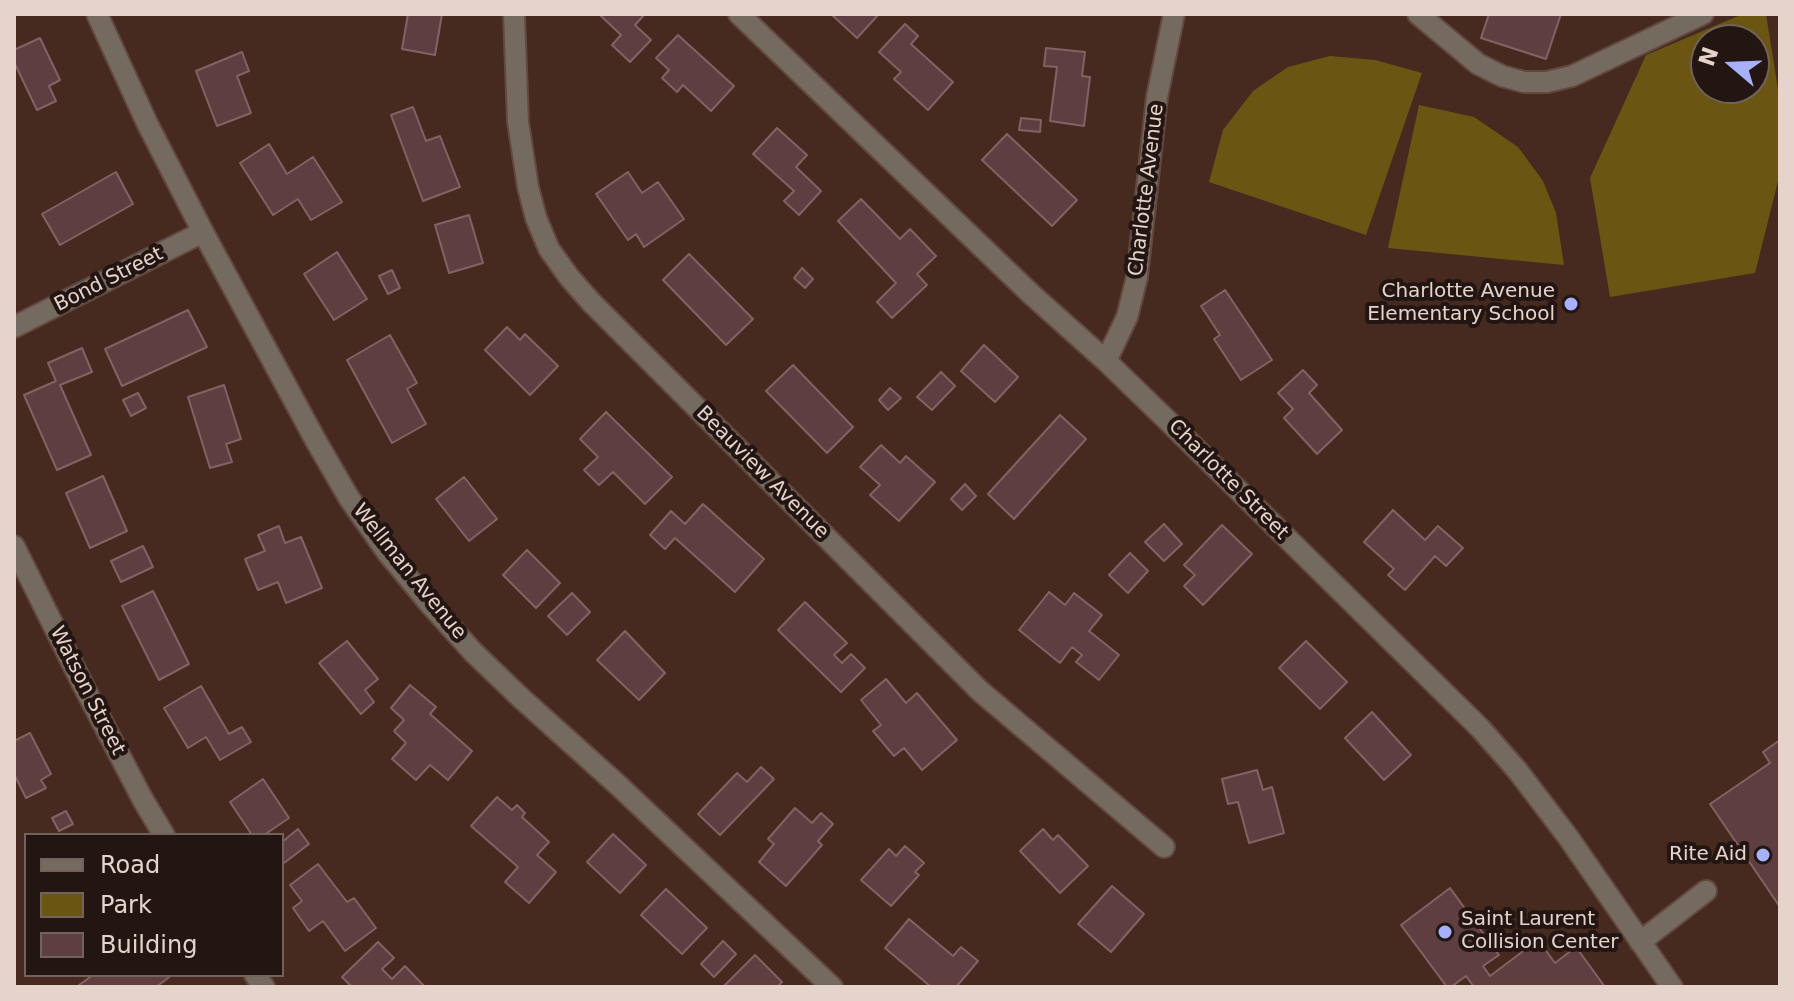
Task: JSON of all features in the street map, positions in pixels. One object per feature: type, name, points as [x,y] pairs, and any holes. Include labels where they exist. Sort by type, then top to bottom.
[{"type":"street","name":"Wellman Avenue","points":[[97,14],[147,123],[203,232],[316,441],[349,498],[387,552],[473,652],[832,987]]},
{"type":"street","name":"Beauview Avenue","points":[[514,14],[518,122],[528,187],[549,249],[569,277],[980,691],[1164,847]]},
{"type":"street","name":"Charlotte Street","points":[[739,14],[1031,294],[1106,361],[1480,728],[1543,803],[1672,987]]},
{"type":"street","name":"Charlotte Avenue","points":[[1106,361],[1127,317],[1137,277],[1157,97],[1174,14]]},
{"type":"street","points":[[1418,14],[1478,64],[1502,76],[1524,82],[1547,82],[1572,76],[1703,14]]},
{"type":"street","name":"Bond Street","points":[[14,327],[203,232]]},
{"type":"street","name":"Watson Street","points":[[14,546],[82,683],[163,833]]},
{"type":"street","points":[[1640,942],[1706,891]]},
{"type":"green space","points":[[1743,14],[1766,14],[1768,24],[1719,24]]},
{"type":"green space","points":[[1690,36],[1690,104],[1770,104],[1770,39],[1780,102],[1780,173],[1755,273],[1610,297],[1590,178],[1646,55]]},
{"type":"green space","points":[[1330,56],[1375,60],[1422,73],[1366,235],[1209,182],[1223,130],[1253,91],[1288,67]]},
{"type":"green space","points":[[1419,105],[1474,117],[1518,147],[1543,181],[1556,213],[1564,265],[1388,248]]},
{"type":"building","points":[[408,14],[442,14],[435,55],[402,49]]},
{"type":"building","points":[[599,14],[645,14],[635,25],[651,40],[630,62],[612,45],[621,35]]},
{"type":"building","points":[[831,14],[879,14],[857,38]]},
{"type":"building","points":[[1489,14],[1561,14],[1546,59],[1481,38]]},
{"type":"building","points":[[905,24],[918,36],[911,44],[953,82],[928,110],[894,79],[901,72],[879,52]]},
{"type":"building","points":[[678,35],[734,86],[711,111],[683,85],[677,92],[662,78],[669,70],[656,58]]},
{"type":"building","points":[[40,38],[60,80],[49,86],[56,101],[37,110],[14,62],[14,50]]},
{"type":"building","points":[[1046,48],[1085,52],[1082,76],[1090,77],[1084,126],[1050,121],[1057,67],[1044,66]]},
{"type":"building","points":[[242,52],[249,71],[237,76],[251,113],[217,126],[196,71]]},
{"type":"building","points":[[413,107],[426,141],[440,136],[460,187],[423,201],[391,115]]},
{"type":"building","points":[[1021,118],[1041,120],[1040,132],[1019,130]]},
{"type":"building","points":[[777,128],[807,155],[796,167],[821,191],[799,215],[784,201],[794,191],[753,154]]},
{"type":"building","points":[[1007,134],[1077,200],[1052,226],[982,160]]},
{"type":"building","points":[[269,144],[287,174],[313,157],[342,202],[311,220],[298,199],[273,215],[240,163]]},
{"type":"building","points":[[116,172],[133,204],[60,245],[42,214]]},
{"type":"building","points":[[628,172],[642,193],[658,182],[684,219],[644,247],[636,234],[628,240],[596,194]]},
{"type":"building","points":[[861,199],[900,239],[910,229],[936,256],[917,274],[927,285],[892,318],[877,302],[896,283],[838,221]]},
{"type":"building","points":[[469,215],[483,263],[449,273],[435,225]]},
{"type":"building","points":[[337,252],[367,299],[334,320],[304,274]]},
{"type":"building","points":[[689,254],[753,319],[726,345],[663,280]]},
{"type":"building","points":[[802,268],[813,279],[805,288],[794,278]]},
{"type":"building","points":[[392,270],[400,288],[388,294],[379,276]]},
{"type":"building","points":[[1225,290],[1272,360],[1241,380],[1214,339],[1220,335],[1201,306]]},
{"type":"building","points":[[188,310],[207,347],[122,386],[105,349]]},
{"type":"building","points":[[507,327],[520,340],[525,334],[558,366],[530,395],[485,350]]},
{"type":"building","points":[[390,335],[417,383],[407,389],[426,424],[392,443],[347,360]]},
{"type":"building","points":[[984,345],[1018,377],[995,402],[961,371]]},
{"type":"building","points":[[82,348],[92,372],[60,385],[91,455],[57,470],[24,395],[56,381],[48,363]]},
{"type":"building","points":[[793,365],[853,427],[827,453],[766,391]]},
{"type":"building","points":[[1303,370],[1317,385],[1309,393],[1342,430],[1317,454],[1284,418],[1293,409],[1278,393]]},
{"type":"building","points":[[941,372],[955,386],[932,410],[917,397]]},
{"type":"building","points":[[224,385],[241,439],[226,444],[232,462],[210,468],[188,397]]},
{"type":"building","points":[[890,388],[901,398],[888,410],[879,400]]},
{"type":"building","points":[[138,393],[146,408],[131,416],[123,400]]},
{"type":"building","points":[[606,412],[672,477],[645,504],[613,472],[599,485],[584,470],[598,457],[580,439]]},
{"type":"building","points":[[1060,415],[1086,439],[1014,519],[988,494]]},
{"type":"building","points":[[881,445],[900,463],[906,456],[935,482],[899,521],[870,495],[880,485],[860,467]]},
{"type":"building","points":[[103,476],[127,531],[90,548],[66,493]]},
{"type":"building","points":[[464,477],[497,519],[469,541],[436,499]]},
{"type":"building","points":[[965,484],[976,496],[962,510],[951,499]]},
{"type":"building","points":[[703,504],[764,559],[735,592],[675,538],[665,549],[650,535],[671,511],[685,524]]},
{"type":"building","points":[[1393,510],[1425,540],[1438,526],[1463,548],[1446,566],[1435,556],[1405,590],[1388,575],[1394,569],[1364,542]]},
{"type":"building","points":[[1164,524],[1182,544],[1164,561],[1145,542]]},
{"type":"building","points":[[1222,525],[1252,554],[1203,605],[1184,586],[1195,575],[1184,565]]},
{"type":"building","points":[[279,526],[285,543],[301,537],[322,588],[286,603],[278,582],[258,590],[245,559],[265,551],[258,535]]},
{"type":"building","points":[[143,546],[153,567],[121,582],[111,561]]},
{"type":"building","points":[[527,550],[560,583],[536,608],[503,575]]},
{"type":"building","points":[[1130,553],[1148,571],[1128,593],[1109,575]]},
{"type":"building","points":[[153,591],[189,664],[159,680],[122,606]]},
{"type":"building","points":[[1049,592],[1065,605],[1074,593],[1102,615],[1089,631],[1119,655],[1099,680],[1076,662],[1082,655],[1072,647],[1060,663],[1019,630]]},
{"type":"building","points":[[572,593],[590,612],[567,635],[548,616]]},
{"type":"building","points":[[805,602],[847,643],[834,655],[842,663],[851,654],[865,668],[841,692],[778,630]]},
{"type":"building","points":[[625,631],[665,673],[639,700],[597,660]]},
{"type":"building","points":[[347,641],[378,679],[365,690],[374,702],[361,714],[319,663]]},
{"type":"building","points":[[1306,641],[1347,682],[1320,709],[1279,668]]},
{"type":"building","points":[[886,679],[906,703],[917,693],[957,740],[922,770],[904,748],[894,756],[873,731],[881,725],[861,700]]},
{"type":"building","points":[[410,685],[436,707],[430,714],[472,751],[448,780],[430,765],[416,780],[392,759],[406,743],[394,731],[404,720],[391,708]]},
{"type":"building","points":[[201,686],[229,734],[242,727],[251,742],[220,760],[206,737],[188,748],[164,708]]},
{"type":"building","points":[[1372,712],[1411,755],[1384,780],[1345,738]]},
{"type":"building","points":[[30,733],[51,774],[41,780],[46,788],[26,798],[14,774],[14,741]]},
{"type":"building","name":"Rite Aid","points":[[1780,740],[1780,907],[1710,804],[1770,763],[1763,752]]},
{"type":"building","points":[[761,767],[774,779],[720,835],[698,814],[737,773],[747,782]]},
{"type":"building","points":[[1257,770],[1263,790],[1272,787],[1284,833],[1249,843],[1238,802],[1228,804],[1222,779]]},
{"type":"building","points":[[263,779],[289,818],[267,833],[251,833],[230,802]]},
{"type":"building","points":[[497,797],[512,810],[517,805],[525,813],[522,817],[549,842],[537,855],[556,872],[529,903],[505,882],[518,867],[471,826]]},
{"type":"building","points":[[795,808],[812,823],[821,813],[833,824],[818,841],[822,845],[786,886],[759,862],[774,844],[768,839]]},
{"type":"building","points":[[66,811],[73,824],[59,831],[52,818]]},
{"type":"building","points":[[298,829],[309,844],[284,863],[284,840]]},
{"type":"building","points":[[1043,829],[1053,840],[1058,835],[1088,866],[1060,893],[1020,851]]},
{"type":"building","points":[[613,834],[646,865],[620,893],[587,862]]},
{"type":"building","points":[[905,846],[924,863],[915,872],[919,875],[891,906],[861,880],[889,849],[896,856]]},
{"type":"building","points":[[318,864],[347,902],[354,898],[376,928],[345,951],[323,921],[309,931],[293,908],[302,901],[290,885]]},
{"type":"building","points":[[1112,886],[1144,914],[1111,952],[1078,924]]},
{"type":"building","name":"Saint Laurent Collision Center","points":[[1450,888],[1499,955],[1483,966],[1490,976],[1538,940],[1555,963],[1576,947],[1605,987],[1474,987],[1466,976],[1447,987],[1401,925]]},
{"type":"building","points":[[666,889],[707,928],[682,954],[641,915]]},
{"type":"building","points":[[909,919],[953,956],[961,947],[978,961],[956,987],[931,987],[885,948]]},
{"type":"building","points":[[723,941],[736,954],[714,977],[701,964]]},
{"type":"building","points":[[378,942],[394,958],[382,969],[392,979],[405,966],[424,986],[352,987],[342,977]]},
{"type":"building","points":[[755,955],[782,982],[777,987],[723,987]]},
{"type":"building","points":[[90,977],[169,977],[156,987],[79,985]]},
{"type":"place","name":"Charlotte Avenue Elementary School","points":[[1571,304]]},
{"type":"place","name":"Rite Aid","points":[[1763,855]]},
{"type":"place","name":"Saint Laurent Collision Center","points":[[1445,932]]}]
